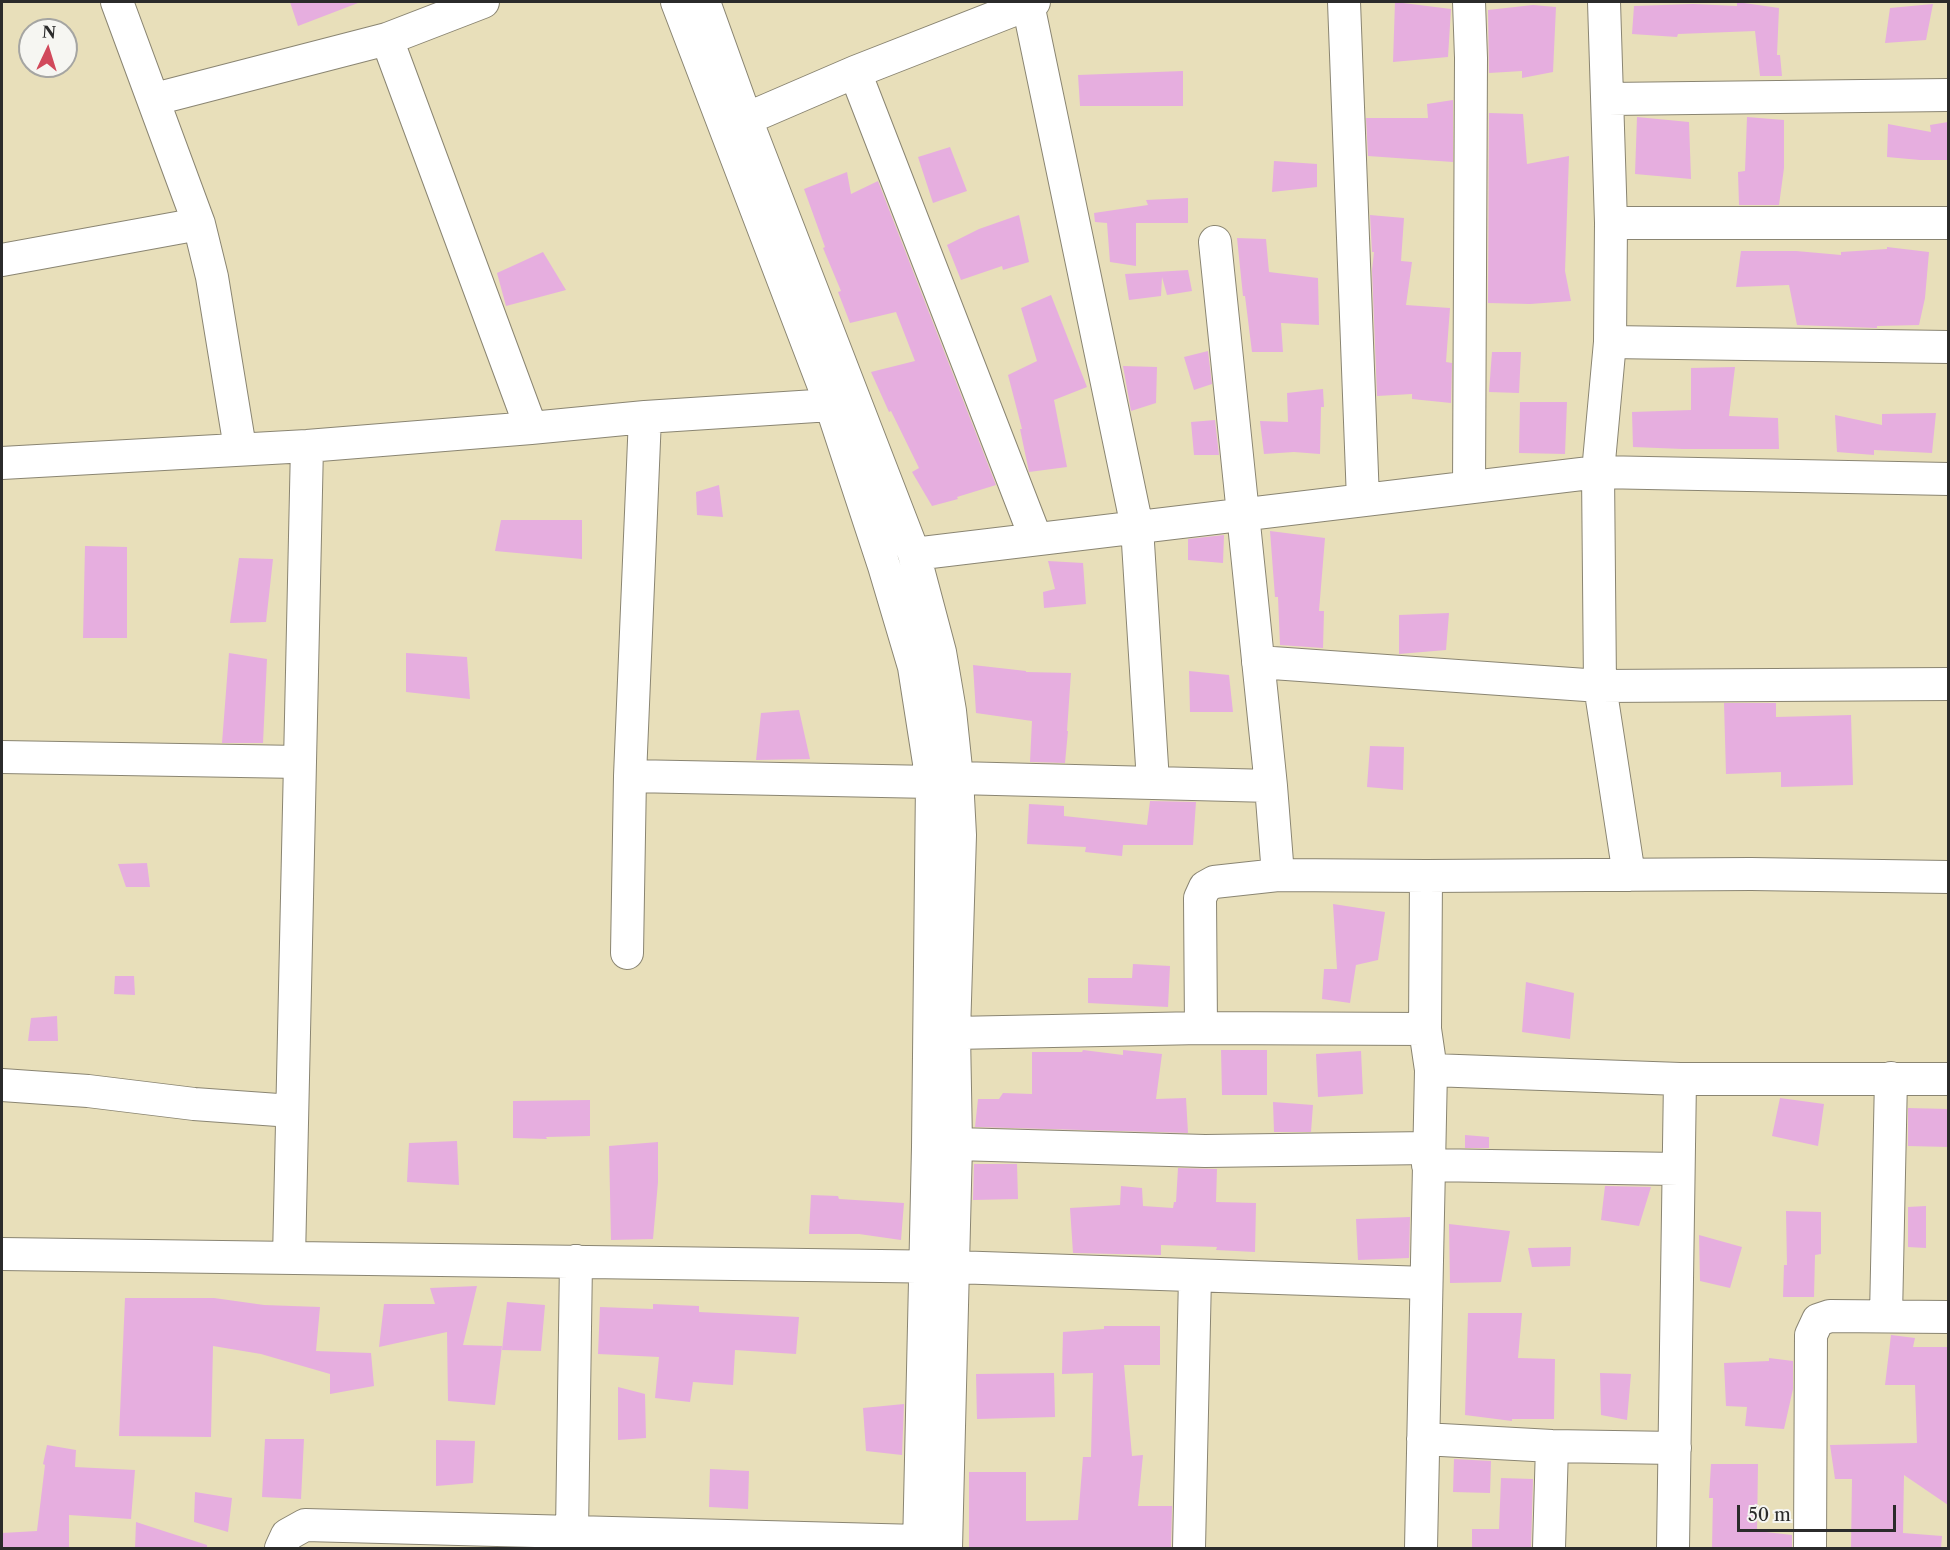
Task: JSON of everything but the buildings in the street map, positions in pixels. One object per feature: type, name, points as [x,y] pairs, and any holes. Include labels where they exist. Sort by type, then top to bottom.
[{"type":"street","points":[[117,2],[199,225],[212,277],[240,448]]},
{"type":"street","points":[[154,99],[387,39],[483,2]]},
{"type":"street","points":[[677,2],[831,405],[914,667],[960,835],[954,1033],[956,1144],[939,1266]]},
{"type":"street","points":[[281,1548],[287,1535],[305,1525],[429,1538],[572,1532],[928,1546],[939,1266],[930,1034],[950,711],[940,652],[914,554],[746,119],[704,2]]},
{"type":"street","points":[[1344,2],[1363,500]]},
{"type":"street","points":[[1469,2],[1471,58],[1469,487]]},
{"type":"street","points":[[1604,2],[1611,223],[1610,342],[1598,472],[1600,686],[1629,875]]},
{"type":"street","points":[[746,119],[855,72],[1031,3],[1137,527],[1153,782]]},
{"type":"street","points":[[387,39],[531,428]]},
{"type":"street","points":[[855,72],[1036,539]]},
{"type":"street","points":[[1608,99],[1948,95]]},
{"type":"street","points":[[1611,223],[1948,223]]},
{"type":"street","points":[[2,260],[199,225]]},
{"type":"street","points":[[1215,242],[1271,786],[1278,875]]},
{"type":"street","points":[[1610,342],[1948,347]]},
{"type":"street","points":[[2,463],[308,446],[645,417],[831,405]]},
{"type":"street","points":[[627,953],[630,776],[645,417]]},
{"type":"street","points":[[289,1258],[308,446]]},
{"type":"street","points":[[914,554],[1598,472],[1948,479]]},
{"type":"street","points":[[1258,662],[1600,686],[1948,684]]},
{"type":"street","points":[[2,757],[300,762]]},
{"type":"street","points":[[630,776],[1153,782],[1271,786]]},
{"type":"street","points":[[1201,1028],[1200,898],[1204,887],[1214,882],[1278,875],[1751,874],[1948,877]]},
{"type":"street","points":[[1421,1548],[1431,1070],[1425,1029],[1426,876]]},
{"type":"street","points":[[954,1033],[1201,1028],[1425,1029]]},
{"type":"street","points":[[1431,1070],[1680,1079],[1948,1079]]},
{"type":"street","points":[[1886,1316],[1891,1078]]},
{"type":"street","points":[[1673,1548],[1680,1079]]},
{"type":"street","points":[[2,1085],[292,1111]]},
{"type":"street","points":[[956,1144],[1429,1156],[1678,1169]]},
{"type":"street","points":[[2,1254],[939,1266],[1426,1283]]},
{"type":"street","points":[[572,1532],[576,1261]]},
{"type":"street","points":[[1189,1548],[1195,1276]]},
{"type":"street","points":[[1810,1548],[1811,1335],[1818,1320],[1830,1316],[1948,1317]]},
{"type":"street","points":[[1423,1439],[1552,1446],[1675,1448]]},
{"type":"street","points":[[1550,1548],[1552,1446]]}]
